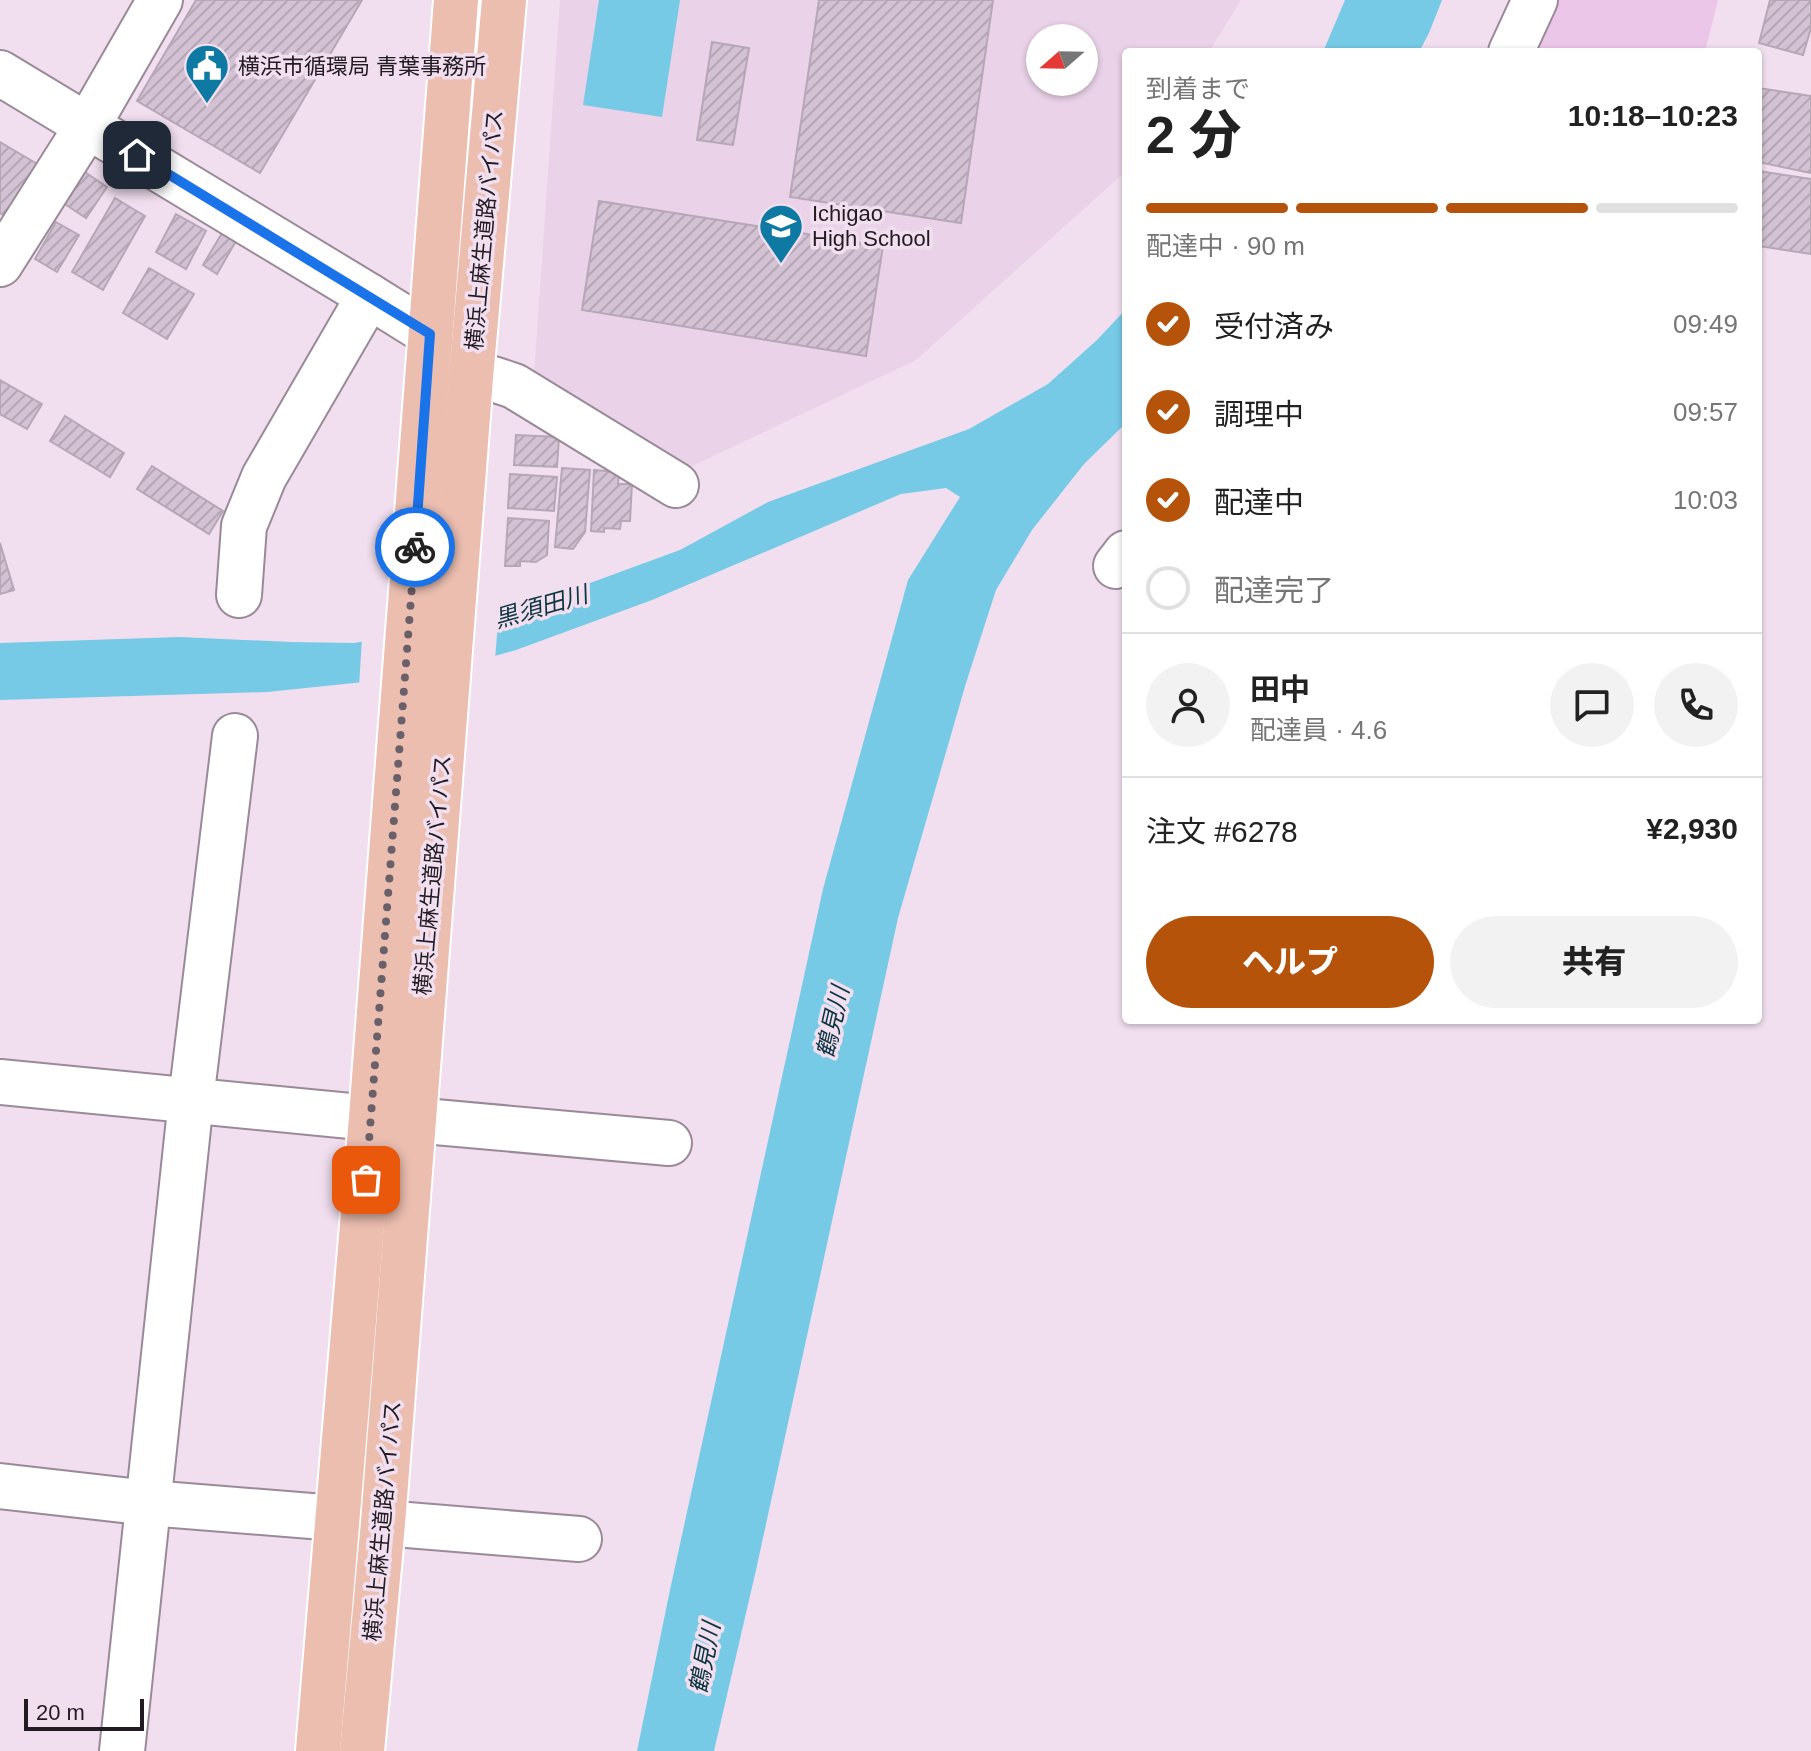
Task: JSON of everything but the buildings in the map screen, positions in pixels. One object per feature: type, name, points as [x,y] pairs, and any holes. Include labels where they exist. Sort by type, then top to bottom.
[{"type":"main road","name":"横浜上麻生道路バイパス","points":[[362,1751],[383,1523],[404,699],[456,0]]},
{"type":"main road","name":"横浜上麻生道路バイパス","points":[[318,1751],[336,1518],[392,1119],[447,691],[504,0]]},
{"type":"street","points":[[0,264],[88,125],[160,0]]},
{"type":"street","points":[[1513,48],[1535,0]]},
{"type":"street","points":[[0,73],[430,334]]},
{"type":"street","points":[[239,595],[244,526],[264,477],[369,296]]},
{"type":"street","points":[[471,377],[493,379],[514,386],[676,485]]},
{"type":"street","points":[[122,1751],[191,1100],[235,736]]},
{"type":"street","points":[[0,1082],[669,1143]]},
{"type":"street","points":[[0,1486],[149,1503],[336,1518]]},
{"type":"street","points":[[383,1523],[579,1539]]},
{"type":"shaded area","name":"Ichigao High School","points":[[560,0],[1241,0],[1211,48],[1122,48],[1122,175],[916,360],[682,471],[534,374]]},
{"type":"shaded area","points":[[1556,0],[1718,0],[1706,48],[1534,48]]},
{"type":"water","points":[[599,0],[680,0],[662,117],[583,105]]},
{"type":"water","points":[[1345,0],[1442,0],[1421,48],[1325,48]]},
{"type":"water","points":[[1122,313],[1122,427],[1084,464],[1032,530],[996,590],[966,683],[898,918],[714,1751],[637,1751],[823,889],[908,580],[960,497],[946,488],[901,494],[652,600],[516,650],[422,676],[267,692],[0,700],[0,643],[179,637],[354,643],[419,632],[530,605],[680,550],[768,502],[969,429],[1048,384]]},
{"type":"pier","points":[[499,609],[495,660],[423,680],[359,687],[362,638]]},
{"type":"way so far","points":[[366,1180],[415,547]]},
{"type":"place","name":"横浜市循環局 青葉事務所","points":[[207,105]]},
{"type":"place","name":"Ichigao High School","points":[[781,265]]},
{"type":"route","points":[[137,155],[430,334],[415,547]]},
{"type":"water label","name":"黒須田川","points":[[541,607]]},
{"type":"water label","name":"鶴見川","points":[[833,1022]]},
{"type":"water label","name":"鶴見川","points":[[705,1658]]}]
